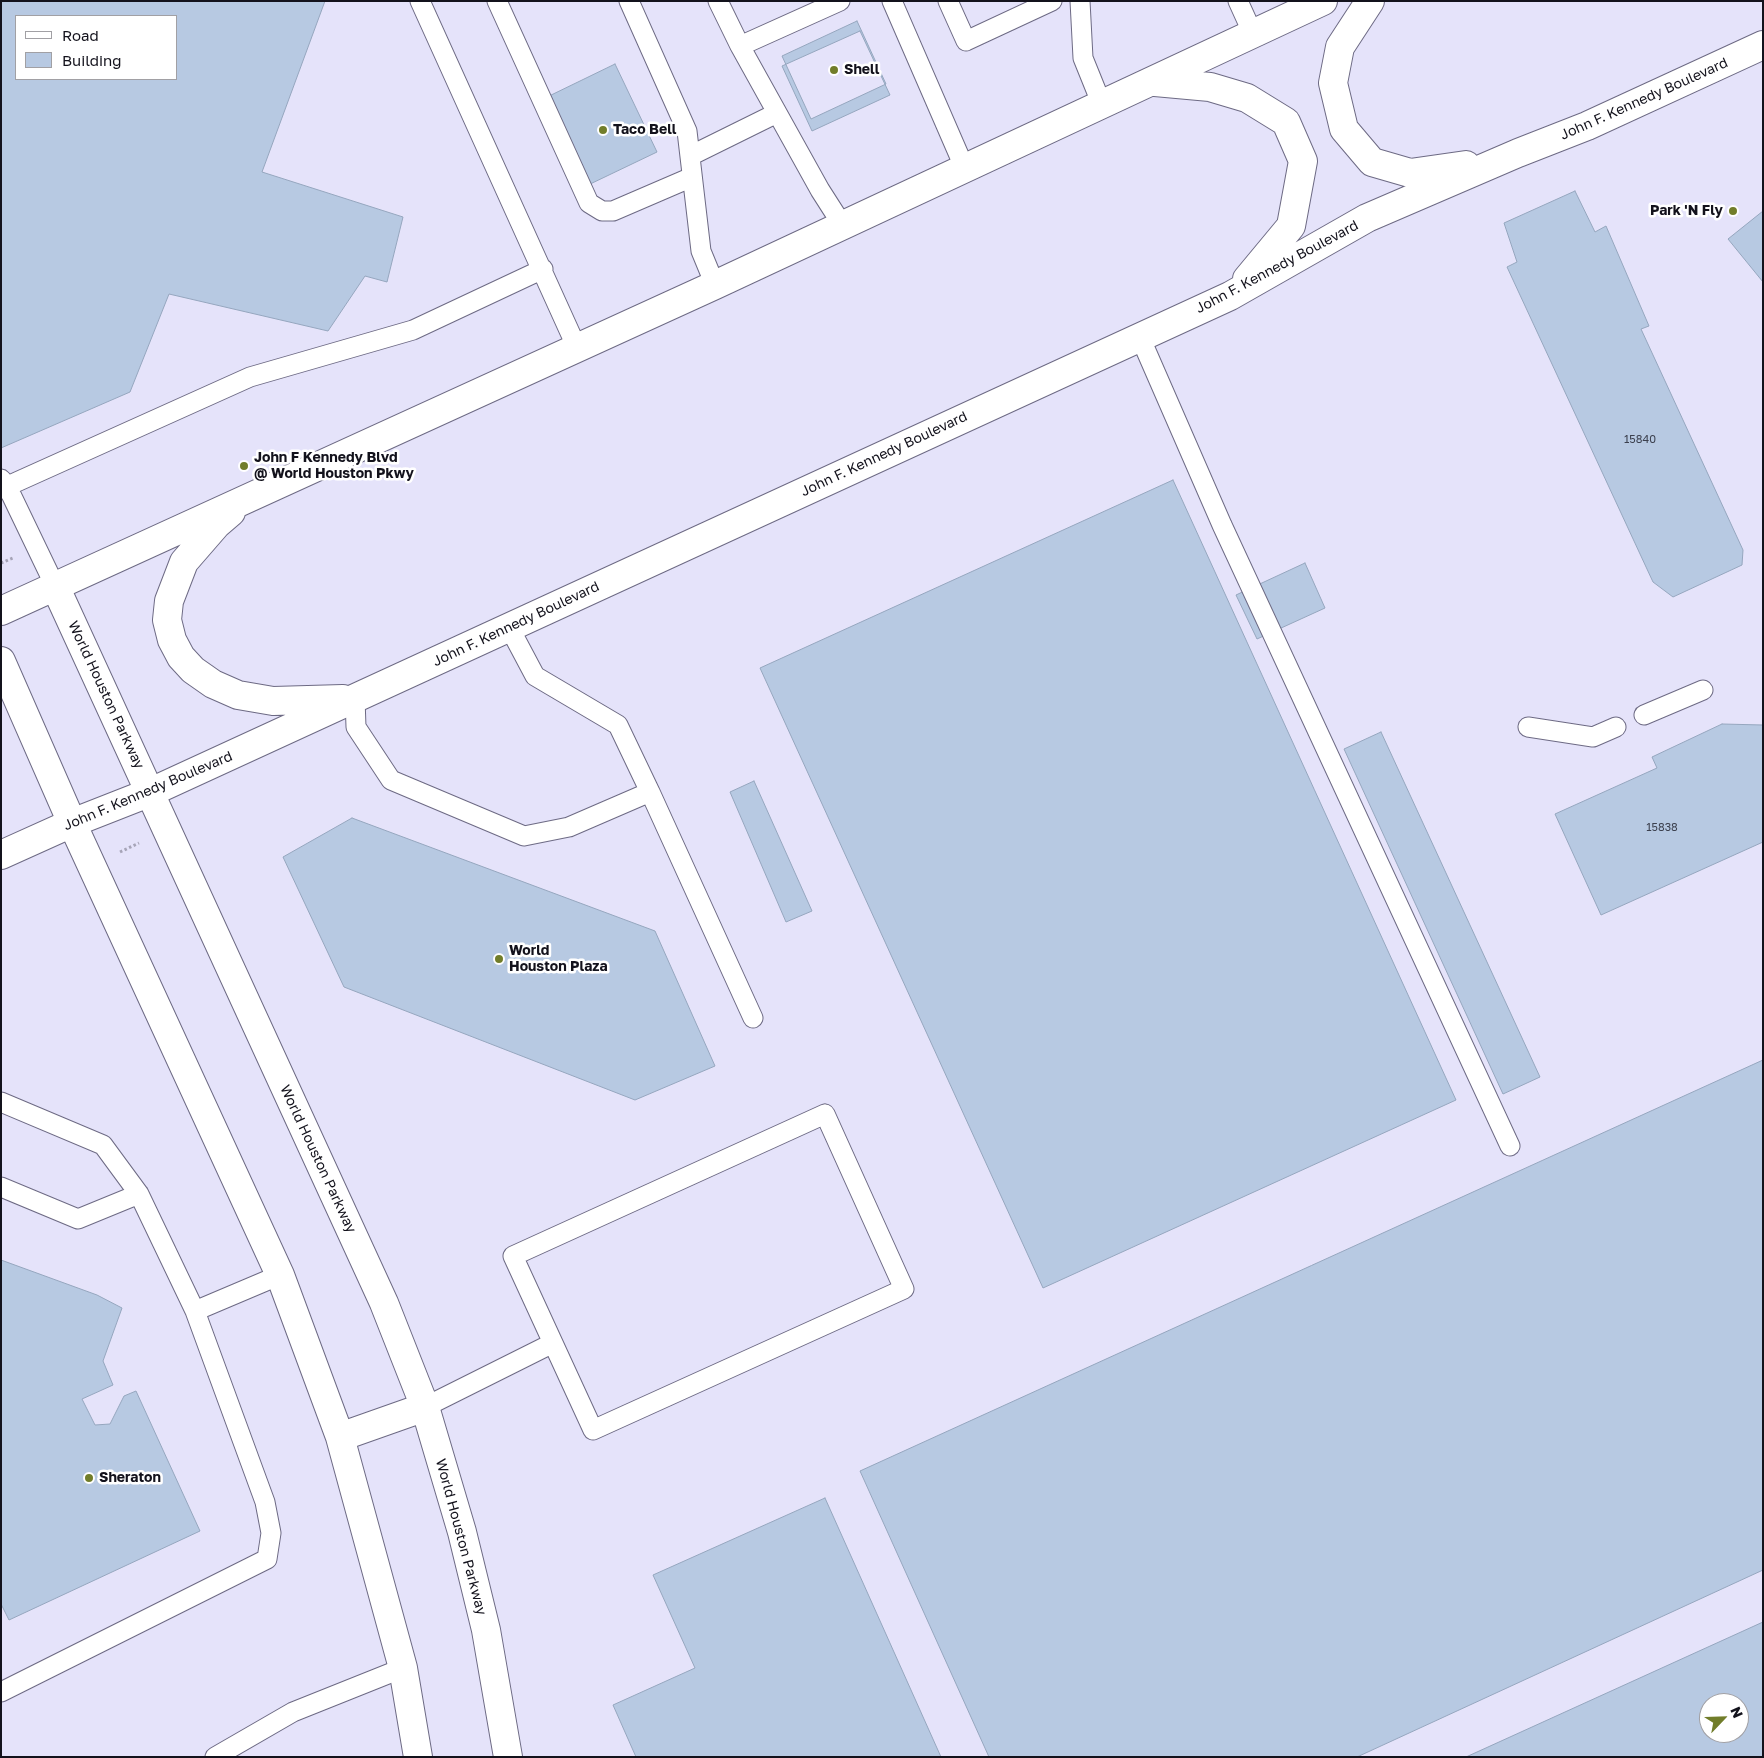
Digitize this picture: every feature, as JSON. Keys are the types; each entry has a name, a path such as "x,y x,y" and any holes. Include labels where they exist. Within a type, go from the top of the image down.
{"main road":[{"path":"1,611 843,226 1323,1"},
{"path":"1370,1 1340,47 1333,83 1344,129 1372,162 1410,173 1454,167 1518,153"},
{"name":"John F. Kennedy Boulevard","path":"1,855 72,823 151,792 1230,296 1367,218 1518,153 1587,126 1763,45"},
{"path":"1153,82 1210,87 1247,98 1286,122 1303,161 1291,226 1255,270 1230,296"},
{"path":"247,498 217,524 184,562 169,601 167,620 172,640 181,657 193,670 213,684 238,695 273,701 355,698"},
{"name":"World Houston Parkway","path":"55,586 384,1303 425,1407 462,1532 482,1612 508,1757"},
{"path":"1,661 72,823 280,1275 340,1437 402,1668 418,1757"},
{"path":"340,1437 425,1407"}],"lane":[{"path":"420,1 543,269 577,348"},
{"path":"497,1 589,203 602,211 613,211 692,177"},
{"path":"629,1 686,131 701,251 715,285"},
{"path":"718,1 740,46 777,113 820,190 843,226"},
{"path":"740,46 840,1"},
{"path":"892,1 965,169"},
{"path":"948,1 966,41 1052,1"},
{"path":"1080,1 1084,58 1102,105"},
{"path":"1238,1 1253,34"},
{"path":"690,156 777,113"},
{"path":"55,586 3,485 250,377 413,330 543,269"},
{"path":"1140,337 1222,526 1510,1146"},
{"path":"509,627 535,676 618,724 753,1018"},
{"path":"1644,715 1703,690"},
{"path":"355,698 356,727 391,780 524,836 569,827 650,792"},
{"path":"1528,727 1593,737 1616,727"},
{"path":"1,1102 103,1145 139,1194 195,1311 265,1502 271,1533 267,1559 1,1692"},
{"path":"825,1114 904,1289 593,1430 553,1342 513,1256 825,1114"},
{"path":"1,1187 78,1219 139,1194"},
{"path":"195,1311 280,1275"},
{"path":"425,1407 553,1342"},
{"path":"215,1757 293,1712 402,1668"}],"path":[{"path":"1,563 14,558"},
{"path":"111,856 144,841"}],"building":[{"path":"1,1 325,1 262,172 403,217 387,282 365,276 328,331 169,294 130,392 1,448"},
{"name":"Shell","path":"857,21 886,84 811,119 782,56"},
{"name":"Shell","path":"860,31 890,95 812,131 782,66"},
{"name":"Taco Bell","path":"615,64 657,152 586,186 545,98"},
{"path":"1575,191 1595,232 1606,226 1649,326 1641,329 1743,550 1742,565 1673,597 1653,582 1507,267 1517,262 1504,223"},
{"path":"1763,211 1763,282 1728,239"},
{"path":"1173,480 1456,1100 1043,1288 760,668"},
{"path":"1305,563 1325,608 1257,639 1236,595"},
{"path":"1722,724 1763,725 1763,842 1601,915 1555,814 1657,768 1652,757"},
{"path":"1381,732 1540,1077 1503,1094 1344,749"},
{"path":"754,781 812,911 786,922 730,792"},
{"name":"World Houston Plaza","path":"352,818 655,931 715,1066 635,1100 344,987 283,857"},
{"path":"1763,1060 1763,1570 1357,1757 989,1757 860,1471"},
{"name":"Sheraton","path":"1,1260 97,1295 122,1308 103,1361 113,1385 82,1399 95,1425 110,1424 124,1396 136,1391 200,1531 9,1620 1,1604"},
{"path":"825,1498 941,1757 636,1757 613,1705 695,1668 653,1575"},
{"path":"1763,1622 1763,1757 1466,1757"}],"place":[{"name":"Shell","path":"834,70"},
{"name":"Taco Bell","path":"603,130"},
{"name":"Park 'N Fly","path":"1733,211"},
{"name":"John F Kennedy Blvd @ World Houston Pkwy","path":"244,466"},
{"name":"World Houston Plaza","path":"499,959"},
{"name":"Sheraton","path":"89,1478"}]}
